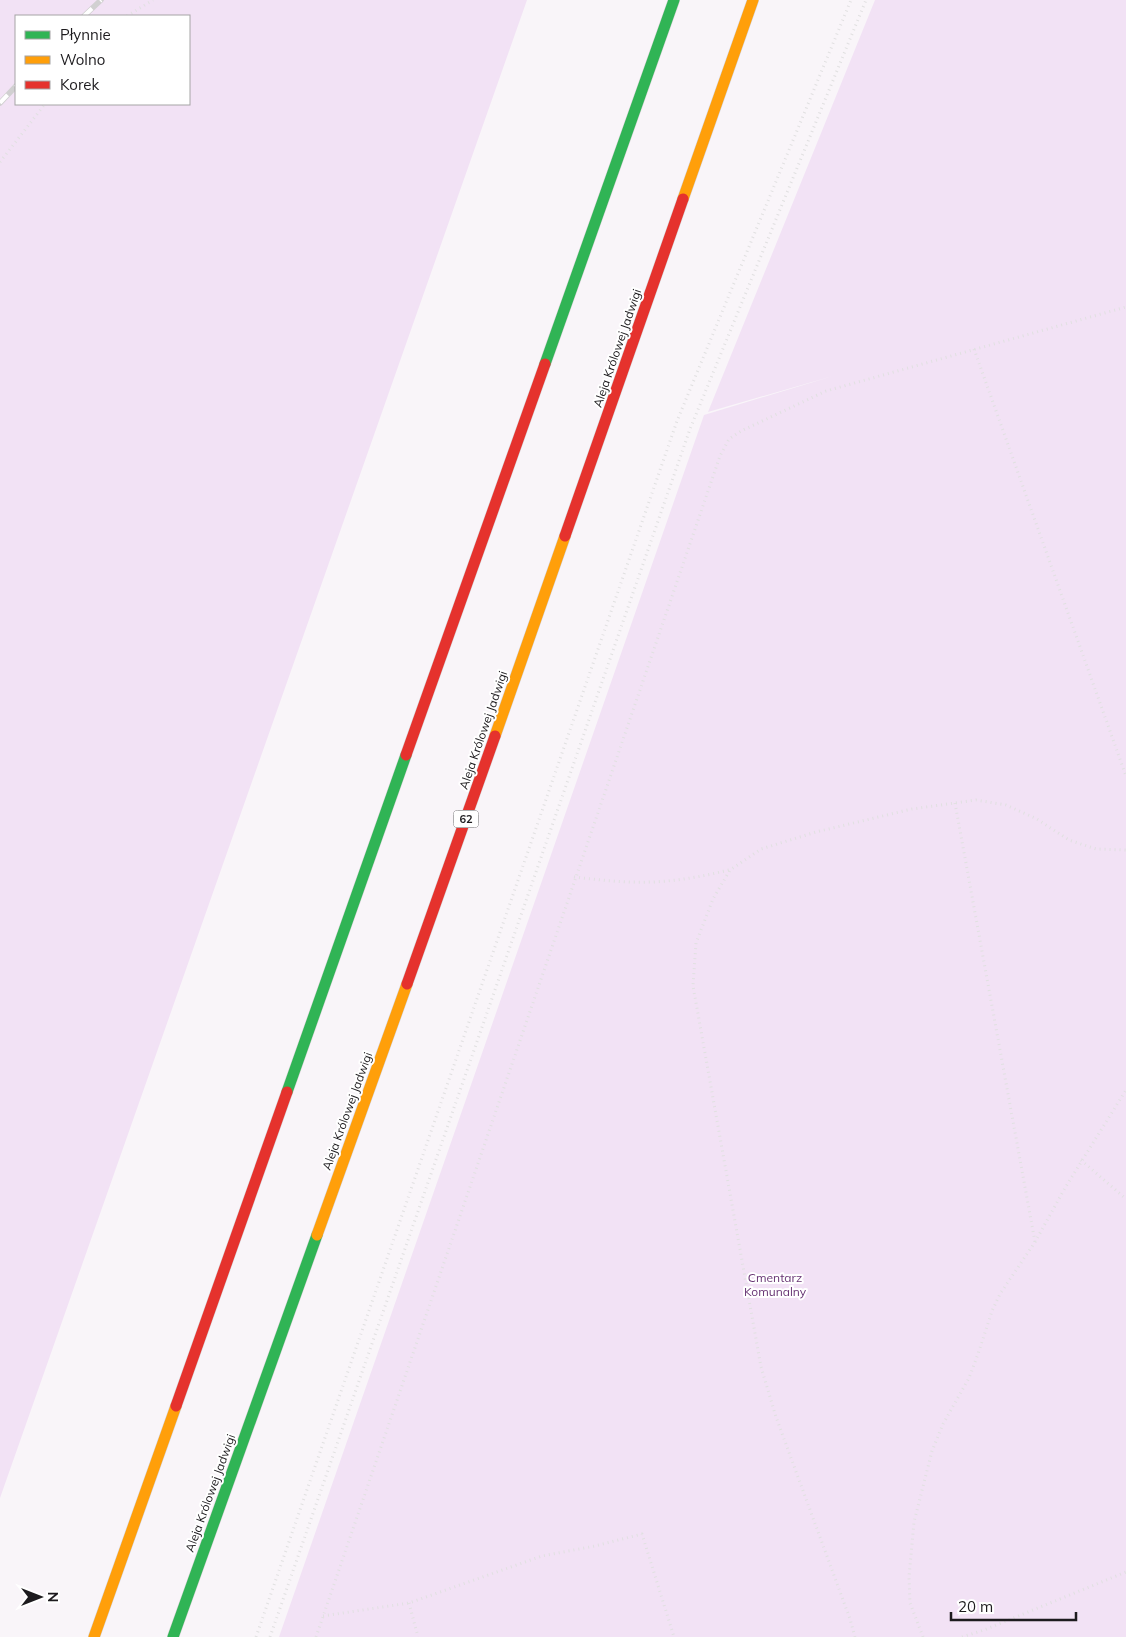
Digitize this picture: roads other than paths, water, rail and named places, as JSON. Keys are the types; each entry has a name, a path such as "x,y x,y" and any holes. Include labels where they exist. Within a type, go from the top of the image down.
{"main road":[{"path":"94,1637 674,0"},
{"name":"Aleja Królowej Jadwigi","path":"173,1637 475,794 753,0"}],"railway":[{"path":"85,15 101,0"},
{"path":"0,103 15,87"}],"park label":[{"name":"Cmentarz Komunalny","path":"775,1284"}]}
